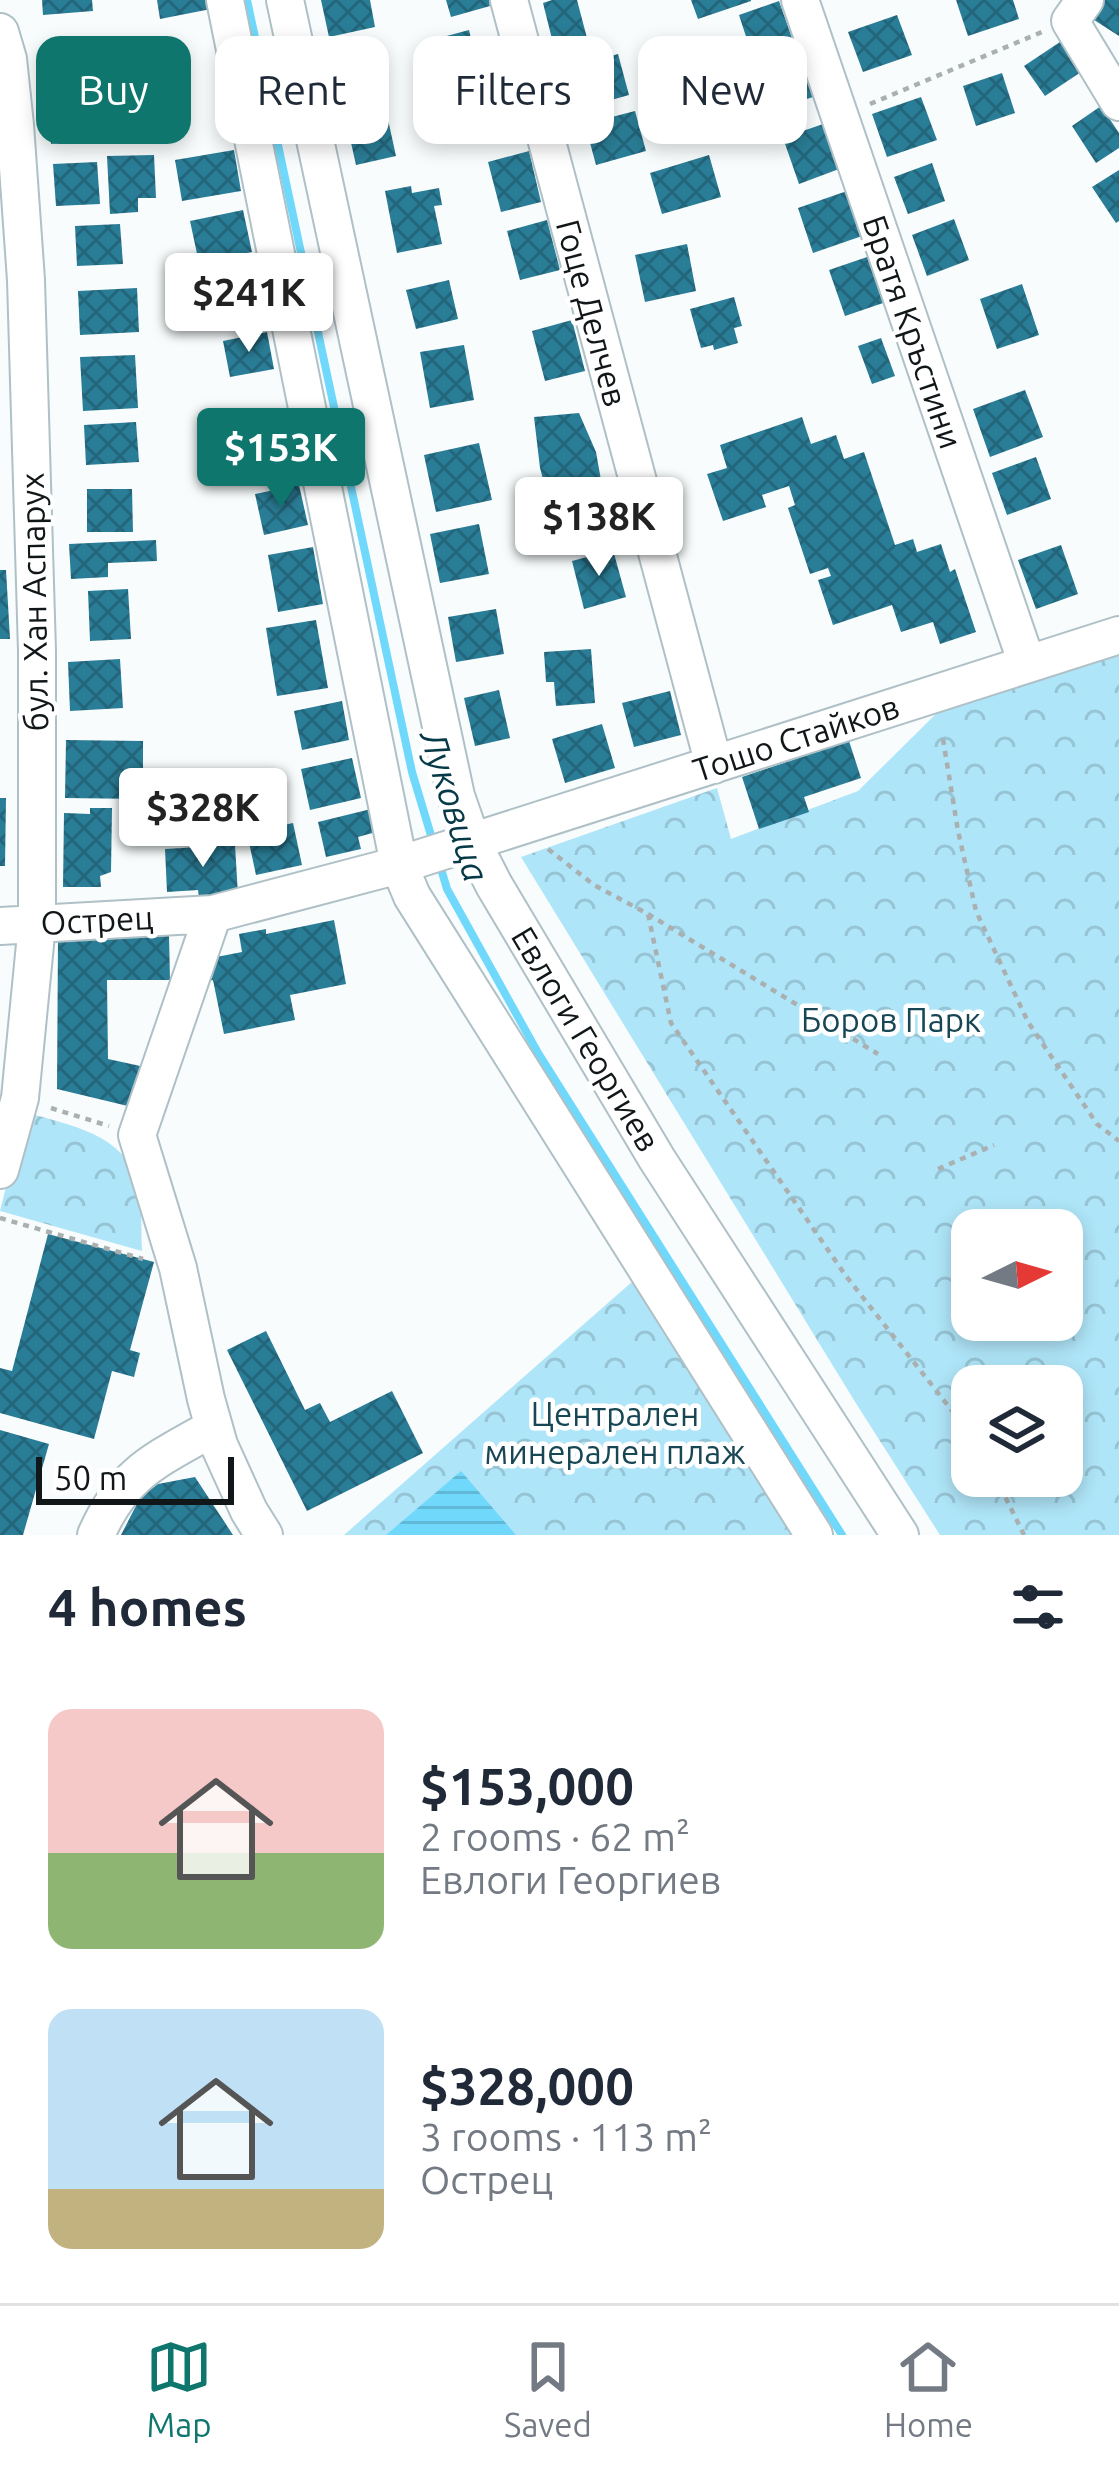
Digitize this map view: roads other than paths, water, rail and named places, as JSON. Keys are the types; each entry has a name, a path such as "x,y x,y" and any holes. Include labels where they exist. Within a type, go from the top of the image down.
{"street":[{"name":"Евлоги Георгиев","path":"225,0 399,865 412,896 814,1535"},
{"name":"Евлоги Георгиев","path":"285,0 457,796 472,842 658,1159 900,1535"},
{"name":"Гоце Делчев","path":"508,0 714,764"},
{"name":"Братя Кръстини","path":"800,0 1027,664"},
{"path":"1077,10 1119,102"},
{"name":"бул. Хан Аспарух","path":"0,32 8,59 18,652 38,924 20,1098 0,1170"},
{"name":"Тошо Стайков","path":"472,842 1119,635"},
{"name":"Острец","path":"0,926 213,914 472,842"},
{"path":"213,914 137,1135 178,1268 214,1427 264,1535"},
{"path":"96,1535 123,1487 150,1463 214,1427"}],"water":[{"path":"461,1471 516,1535 386,1535"}],"waterway":[{"name":"Луковица","path":"247,0 412,772 433,842"},
{"name":"Луковица","path":"439,862 447,889 538,1053 842,1535"}],"park label":[{"name":"Боров Парк","path":"891,1020"},
{"name":"Централен минерален плаж","path":"615,1433"}]}
